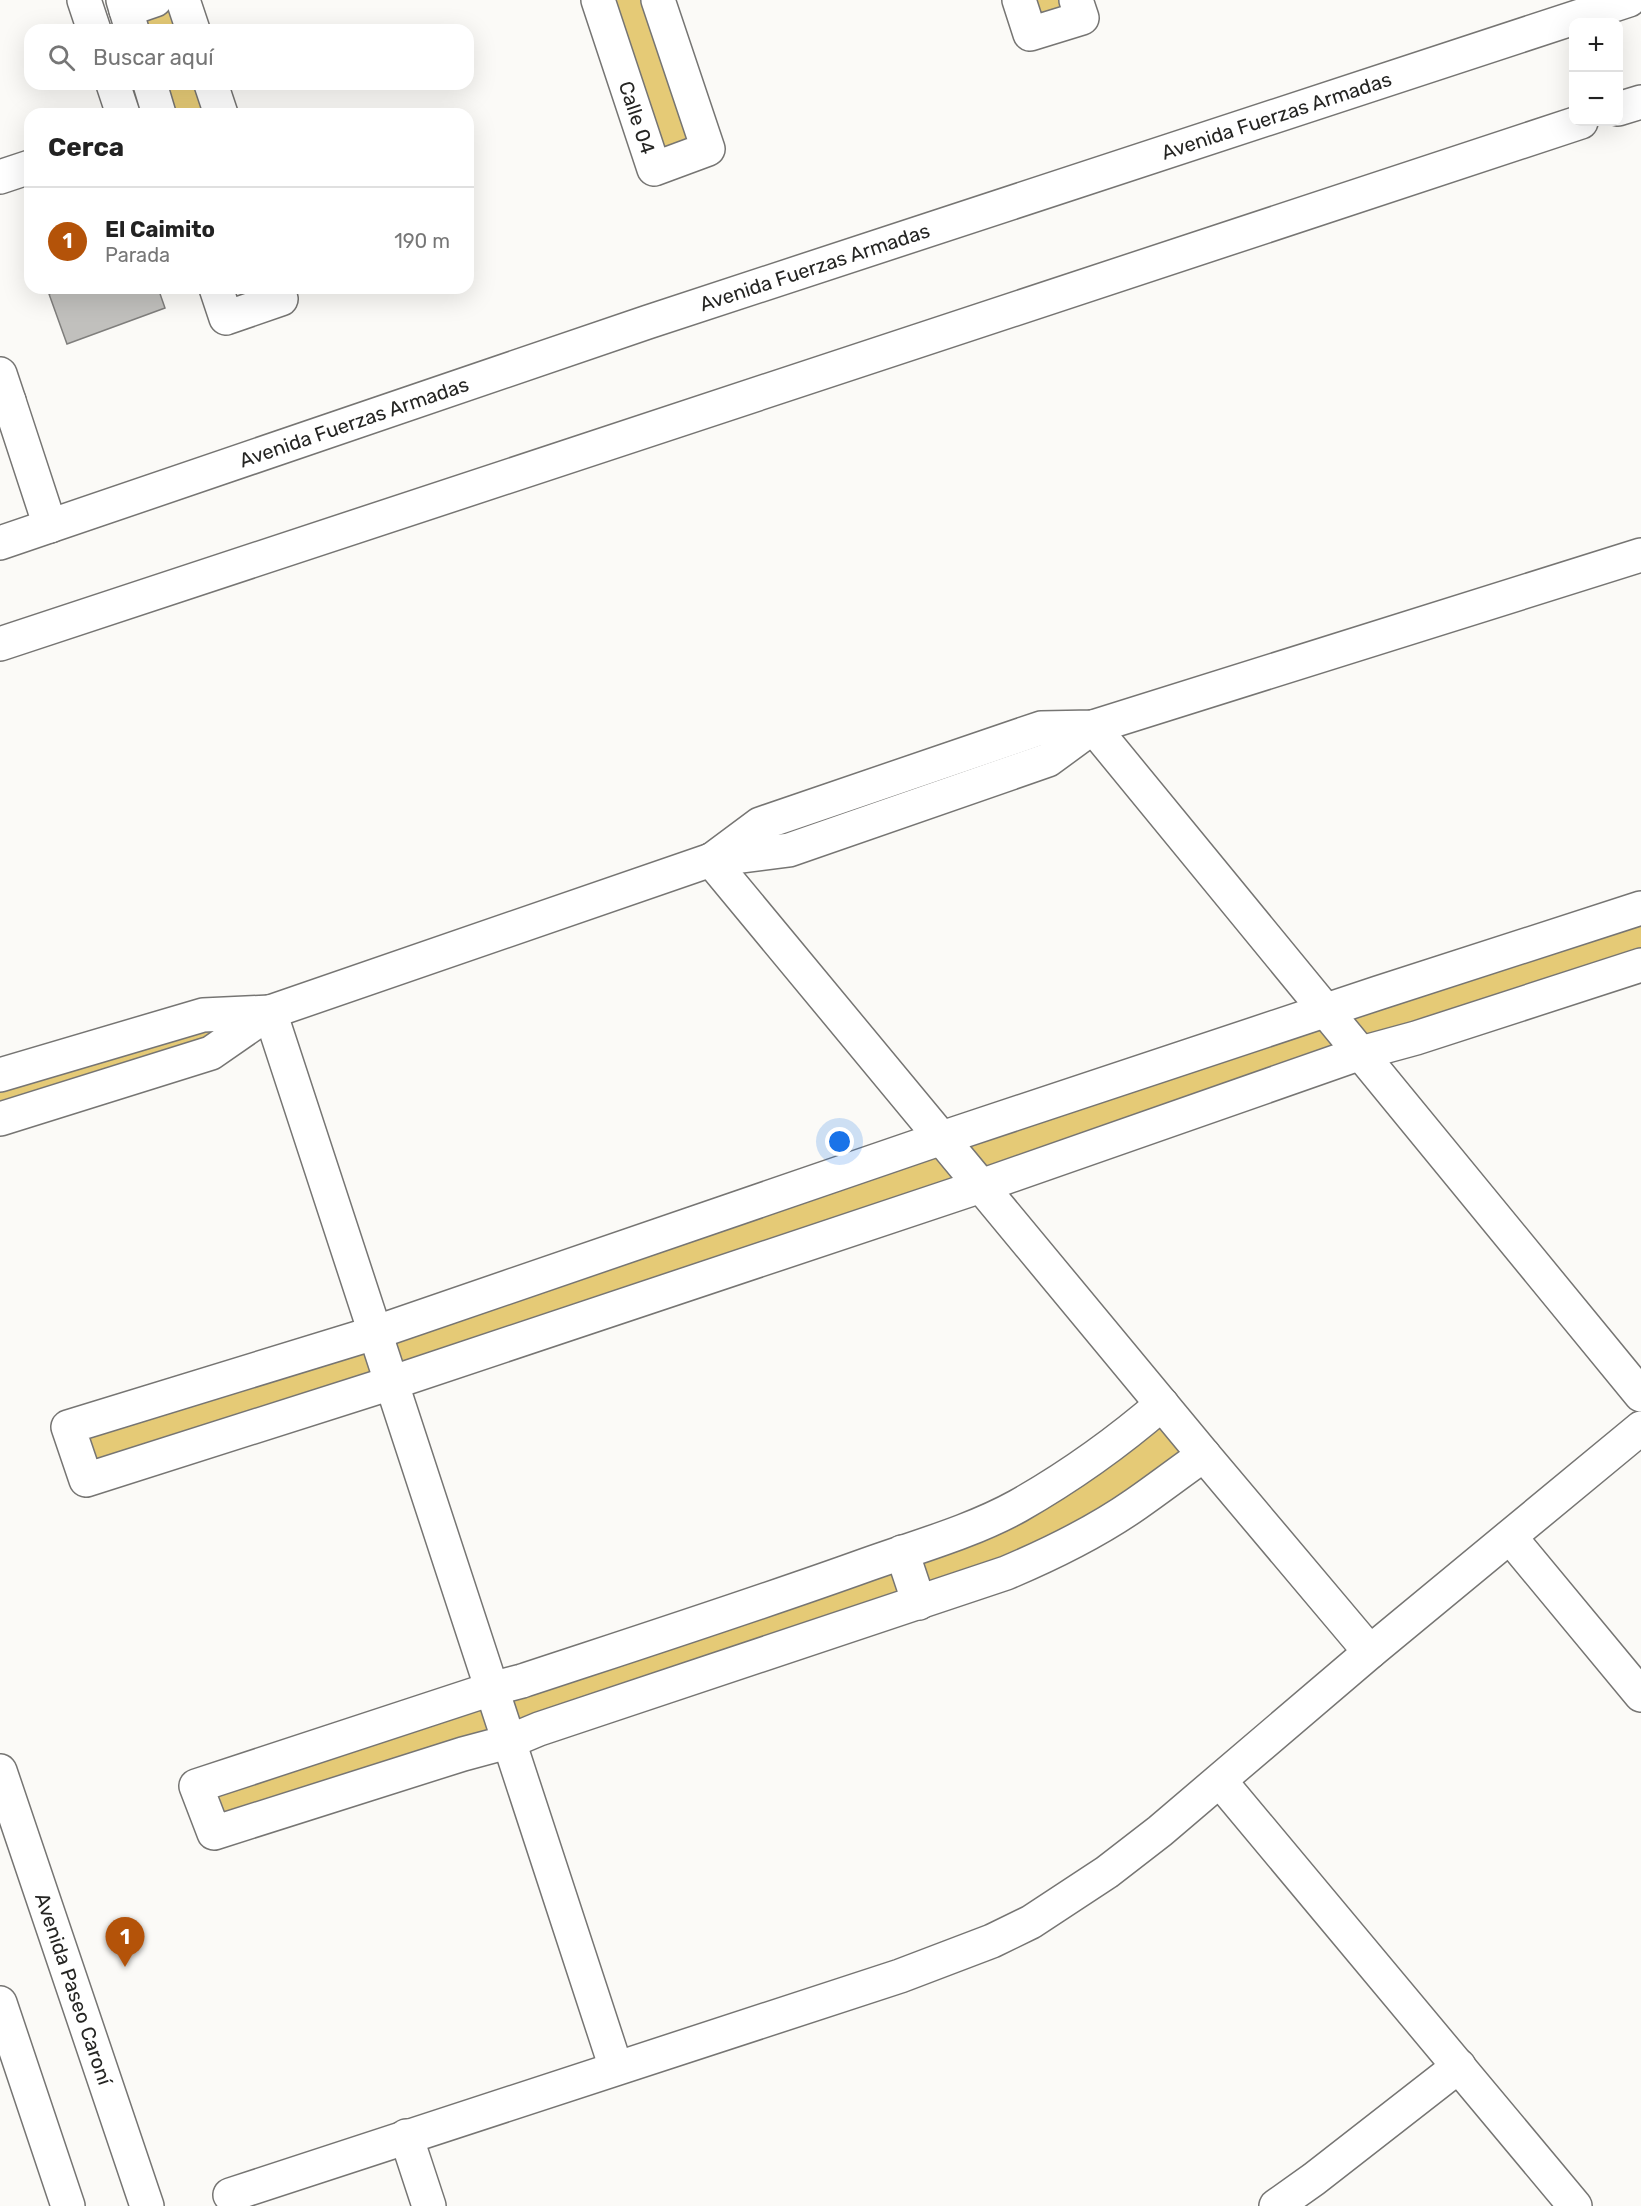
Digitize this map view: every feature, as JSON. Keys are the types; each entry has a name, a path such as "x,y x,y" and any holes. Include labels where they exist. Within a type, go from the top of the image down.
{"street":[{"path":"84,0 92,24"},
{"path":"183,0 191,24"},
{"name":"Calle 04","path":"598,0 654,169 708,149 658,0"},
{"path":"1019,0 1030,34 1082,18 1076,0"},
{"name":"Avenida Fuerzas Armadas","path":"0,543 648,322 1629,0"},
{"path":"115,90 121,108"},
{"path":"152,90 157,108"},
{"path":"213,90 219,108"},
{"path":"1623,107 1641,102"},
{"path":"0,644 1569,126"},
{"path":"0,177 24,169"},
{"path":"218,294 226,318 282,299 280,294"},
{"path":"3,393 50,526"},
{"path":"0,1076 203,1016 270,1012 711,860 760,824 1041,728 1093,727 1641,555"},
{"path":"1093,727 1641,1395"},
{"path":"711,860 1204,1455 1371,1652"},
{"path":"1641,908 942,1138 374,1333 68,1427 86,1480 391,1383 981,1186 1361,1053 1416,1038 1641,965"},
{"path":"0,1119 211,1053 270,1012"},
{"path":"270,1012 616,2068"},
{"path":"1162,1404 1131,1431 1076,1470 1017,1507 973,1526 522,1681 490,1689 196,1786 214,1833 463,1754 508,1742 539,1729 919,1603 1038,1560 1087,1534 1135,1504 1204,1455"},
{"path":"230,2195 900,1976 992,1941 1031,1922 1107,1872 1641,1428"},
{"path":"1510,1537 1641,1695"},
{"path":"902,1552 919,1603"},
{"name":"Avenida Paseo Caroní","path":"0,1771 147,2206"},
{"path":"1220,1780 1575,2206"},
{"path":"0,2003 68,2206"},
{"path":"1276,2206 1459,2066"},
{"path":"406,2136 429,2206"}],"shaded area":[{"path":"123,0 183,0 191,24 130,24"},
{"path":"598,0 658,0 708,149 654,169"},
{"path":"1019,0 1076,0 1030,34"},
{"path":"152,90 213,90 219,108 157,108"},
{"path":"1641,909 1641,964 86,1480 68,1427"},
{"path":"270,1012 0,1119 0,1075"},
{"path":"1164,1406 1203,1453 1087,1534 214,1833 196,1786 902,1552"}],"building":[{"path":"49,294 160,294 165,308 67,344"}],"place":[{"name":"El Caimito","path":"125,1967"}]}
